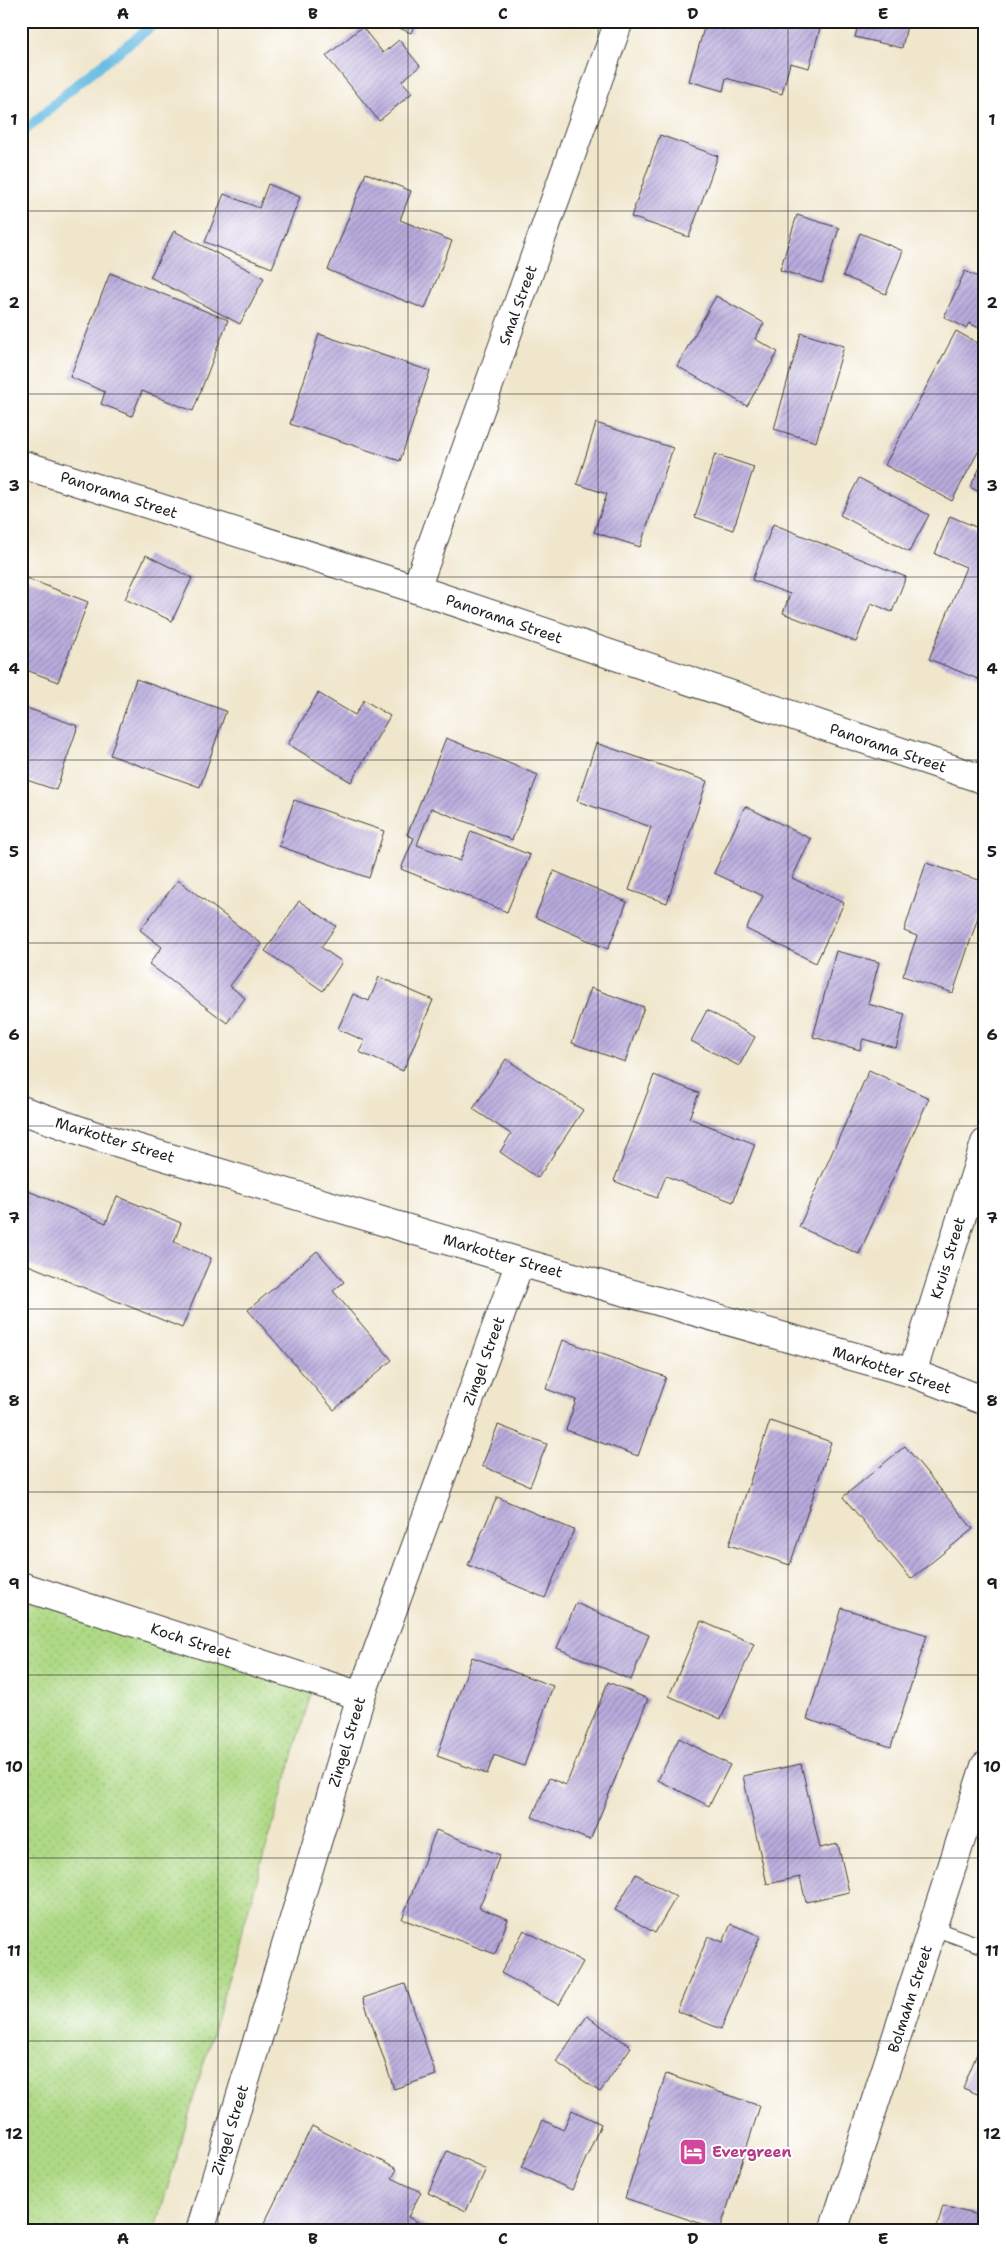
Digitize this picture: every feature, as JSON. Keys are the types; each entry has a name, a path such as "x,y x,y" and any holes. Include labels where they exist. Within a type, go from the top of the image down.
{"street":[{"name":"Smal Street","path":"416,589 619,21"},
{"name":"Panorama Street","path":"21,464 416,589 985,780"},
{"name":"Markotter Street","path":"21,1110 96,1136 520,1262 912,1373 985,1401"},
{"name":"Kruis Street","path":"912,1373 985,1143"},
{"name":"Zingel Street","path":"200,2231 361,1696 520,1262"},
{"name":"Koch Street","path":"21,1586 361,1696"},
{"name":"Bolmahn Street","path":"833,2231 985,1766"}],"lane":[{"path":"933,1928 985,1947"}],"green space":[{"path":"21,1586 315,1680 155,2231 21,2231"}],"building":[{"path":"383,21 416,21 411,33"},
{"path":"706,21 822,21 809,68 790,63 782,94 726,78 723,91 689,81"},
{"path":"859,21 908,21 902,48 855,37"},
{"path":"362,27 383,53 399,40 420,66 402,81 412,93 379,121 326,56"},
{"path":"660,135 718,156 689,237 631,217"},
{"path":"366,173 411,191 400,220 452,241 425,309 328,270"},
{"path":"268,184 300,197 272,268 205,242 224,194 259,208"},
{"path":"797,215 839,228 822,283 780,270"},
{"path":"174,231 264,278 240,324 150,277"},
{"path":"860,233 903,251 886,294 843,276"},
{"path":"965,271 985,280 985,331 969,323 966,328 944,317"},
{"path":"110,273 228,320 193,411 142,391 132,416 101,404 105,392 70,377"},
{"path":"716,296 764,323 755,339 778,352 747,406 677,366"},
{"path":"956,331 985,347 985,439 952,501 885,465"},
{"path":"801,333 844,346 816,442 774,429"},
{"path":"319,334 430,371 400,461 290,424"},
{"path":"596,423 673,448 640,547 594,532 607,494 577,484"},
{"path":"715,454 754,467 733,530 695,517"},
{"path":"985,458 985,495 970,487"},
{"path":"859,478 929,515 909,552 840,515"},
{"path":"950,516 985,531 985,682 929,659 966,567 935,554"},
{"path":"773,524 906,577 892,612 871,603 856,642 783,613 790,594 752,580"},
{"path":"146,555 192,578 172,621 125,599"},
{"path":"21,576 88,602 58,682 21,668"},
{"path":"136,679 226,711 200,787 110,755"},
{"path":"318,693 355,715 364,700 390,716 351,782 288,744"},
{"path":"21,706 78,726 56,790 21,778"},
{"path":"446,738 538,775 512,840 431,808 417,845 460,861 471,831 530,855 507,912 401,869 414,838 407,835"},
{"path":"596,743 707,781 667,903 629,890 651,827 577,801"},
{"path":"294,800 384,831 369,878 279,846"},
{"path":"745,806 811,839 792,878 844,903 816,963 746,929 763,896 714,873"},
{"path":"926,863 985,882 985,896 953,993 903,976 917,936 904,931"},
{"path":"554,871 627,902 608,949 535,917"},
{"path":"178,880 262,944 230,986 245,998 227,1023 149,964 162,947 140,930"},
{"path":"299,901 336,926 321,947 342,962 323,991 265,951"},
{"path":"836,951 879,962 868,1004 905,1014 896,1048 863,1039 860,1050 813,1037"},
{"path":"379,977 433,1000 403,1071 359,1052 365,1041 338,1029 353,994 369,1001"},
{"path":"591,988 644,1007 625,1062 572,1043"},
{"path":"707,1010 755,1037 739,1066 691,1041"},
{"path":"506,1059 583,1110 538,1178 500,1152 511,1134 473,1109"},
{"path":"869,1070 929,1098 859,1254 799,1227"},
{"path":"654,1075 699,1093 689,1118 755,1144 733,1202 666,1176 657,1198 614,1181"},
{"path":"21,1188 106,1223 117,1196 181,1223 174,1242 211,1258 182,1328 21,1262"},
{"path":"317,1251 344,1282 333,1291 392,1360 334,1410 248,1310"},
{"path":"563,1340 666,1377 638,1456 566,1430 576,1400 546,1389"},
{"path":"770,1421 831,1442 790,1565 729,1545"},
{"path":"498,1425 547,1444 530,1486 482,1466"},
{"path":"905,1446 973,1529 911,1579 843,1497"},
{"path":"497,1497 574,1530 545,1598 468,1565"},
{"path":"576,1603 649,1635 631,1680 557,1648"},
{"path":"842,1608 927,1635 891,1747 807,1719"},
{"path":"701,1621 754,1644 721,1719 669,1696"},
{"path":"472,1657 553,1686 524,1766 494,1755 487,1774 437,1756"},
{"path":"608,1682 648,1699 590,1840 532,1817 549,1778 566,1785"},
{"path":"679,1738 730,1765 709,1806 658,1780"},
{"path":"801,1764 820,1848 838,1844 849,1892 806,1902 800,1877 767,1884 743,1776"},
{"path":"436,1830 500,1855 479,1908 508,1919 495,1954 402,1919"},
{"path":"636,1874 676,1897 655,1933 615,1910"},
{"path":"731,1924 760,1936 721,2029 677,2011 708,1936 723,1942"},
{"path":"524,1930 583,1962 559,2005 501,1973"},
{"path":"405,1984 436,2075 394,2089 363,1998"},
{"path":"587,2016 631,2047 600,2092 556,2062"},
{"path":"985,2034 985,2097 963,2088"},
{"name":"Evergreen","path":"666,2074 760,2106 720,2230 625,2198"},
{"path":"572,2110 601,2124 572,2190 522,2167 543,2120 563,2130"},
{"path":"312,2126 397,2169 392,2178 421,2192 408,2217 435,2231 273,2231 263,2226"},
{"path":"447,2151 486,2169 466,2211 428,2193"},
{"path":"943,2206 985,2217 985,2231 936,2231"}],"waterway":[{"path":"21,134 78,83 158,21"}],"place":[{"name":"Evergreen","path":"693,2152"}]}
